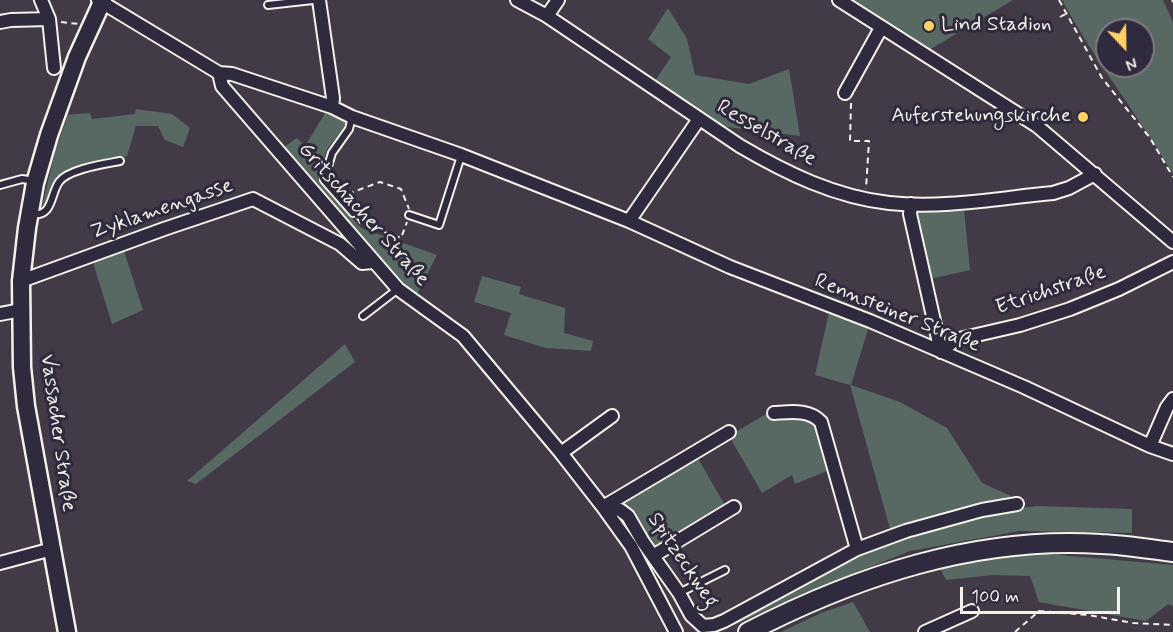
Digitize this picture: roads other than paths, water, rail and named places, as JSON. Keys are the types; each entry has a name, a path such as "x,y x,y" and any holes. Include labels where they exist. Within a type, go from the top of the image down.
{"main road":[{"name":"Vassacher Straße","path":"67,632 26,406 22,367 21,281 29,214 49,135 77,57 101,1"},
{"path":"747,632 783,614 862,581 944,556 1013,546 1057,543 1101,544 1173,552"}],"street":[{"path":"40,0 49,19 54,68"},
{"path":"119,13 122,0"},
{"path":"319,0 333,98 332,107"},
{"name":"Resselstraße","path":"517,0 547,16 773,166 831,190 865,199 911,204 942,204 1053,193 1069,188 1095,174"},
{"path":"547,16 558,0"},
{"path":"839,0 1028,120 1095,174 1173,242"},
{"name":"Rennsteiner Straße","path":"101,1 219,73 232,74 332,107 352,117 461,156 629,221 762,280 870,321 1024,387 1150,446 1173,454"},
{"path":"0,22 49,19"},
{"path":"845,93 881,28"},
{"name":"Gritschacher Straße","path":"219,73 222,86 373,262 398,289 463,336 561,453 631,546 676,632"},
{"path":"629,221 699,119"},
{"name":"Zyklamengasse","path":"21,281 253,200 340,244 362,263 373,262"},
{"path":"911,204 910,214 941,352"},
{"name":"Etrichstraße","path":"941,352 956,340 1020,325 1070,309 1119,289 1173,262"},
{"path":"0,314 21,310"},
{"path":"1150,446 1167,407 1173,399"},
{"path":"774,413 805,413 814,415 821,422 857,549"},
{"path":"561,453 612,416"},
{"path":"603,507 729,432"},
{"name":"Spitzeckweg","path":"603,507 620,510 628,516 696,621 703,626 714,625 857,549 906,531 982,510 1017,504"},
{"path":"653,556 734,507"},
{"path":"0,563 52,549"},
{"path":"925,632 972,611"}],"lane":[{"path":"268,5 314,0"},
{"path":"352,117 349,129 332,153 324,180 353,213"},
{"path":"410,215 440,225 461,156"},
{"path":"29,214 39,215 46,212 58,182 72,172 120,160"},
{"path":"0,184 22,179 36,181"},
{"path":"192,220 192,215 254,194"},
{"path":"363,316 398,289"},
{"path":"679,593 725,570"}],"place":[{"name":"Lind Stadion","path":"929,26"},
{"name":"Auferstehungskirche","path":"1083,117"}]}
